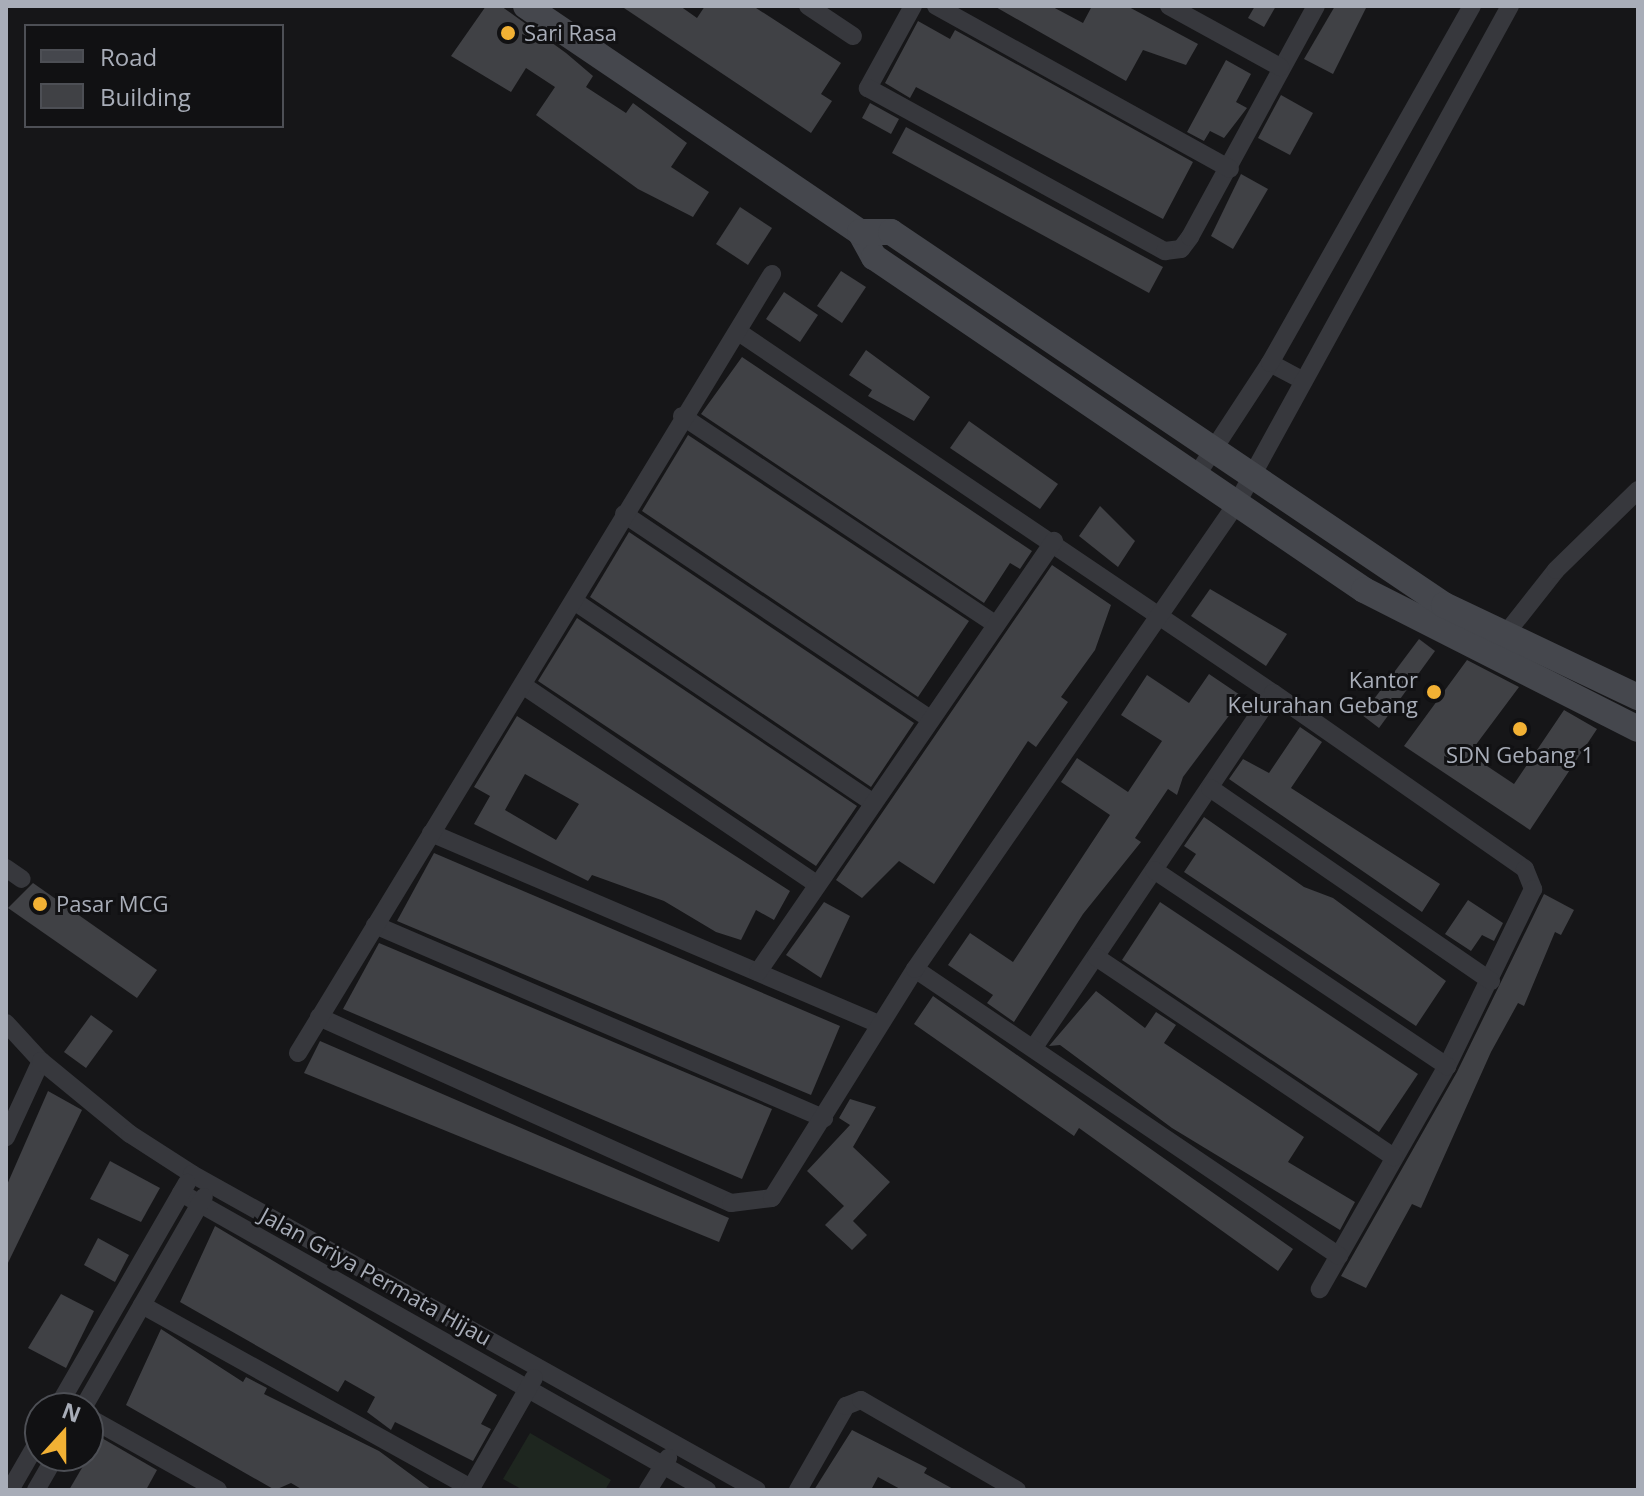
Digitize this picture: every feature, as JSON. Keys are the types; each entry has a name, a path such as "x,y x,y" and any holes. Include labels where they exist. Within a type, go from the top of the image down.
{"street":[{"path":"526,6 860,232 874,257 1205,462 1252,478 1498,643 1638,729"},
{"path":"808,6 853,36"},
{"path":"913,6 868,88 1165,251 1181,249 1230,169 1280,67 1316,6"},
{"path":"936,6 1230,169"},
{"path":"1169,6 1280,67"},
{"path":"1205,462 1270,363 1472,6"},
{"path":"319,1017 731,1203 772,1198 824,1118 878,1024 1164,617 1237,503 1510,6"},
{"path":"298,1053 524,686 682,416 740,333 772,274"},
{"path":"740,333 1054,541 1525,869 1533,889 1491,981 1447,1066 1320,1289"},
{"path":"1270,363 1304,381"},
{"path":"682,416 996,625"},
{"path":"1205,462 1237,503 1364,590 1638,697"},
{"path":"1498,643 1556,570 1638,490"},
{"path":"624,514 930,719"},
{"path":"758,972 1054,541"},
{"path":"574,601 872,802"},
{"path":"524,686 816,884"},
{"path":"1034,1047 1273,693"},
{"path":"1210,788 1491,981"},
{"path":"431,833 878,1024"},
{"path":"6,868 22,879"},
{"path":"1154,870 1447,1066"},
{"path":"375,925 824,1118"},
{"path":"1096,957 1394,1157"},
{"path":"915,969 1339,1256"},
{"name":"Jalan Griya Permata Hijau","path":"6,1023 41,1061 130,1134 192,1174 757,1490"},
{"path":"6,1137 41,1061"},
{"path":"66,1392 192,1174"},
{"path":"92,1392 212,1185"},
{"name":"Jalan Griya Permata Hijau","path":"181,1193 199,1206 530,1388 707,1490"},
{"path":"142,1305 471,1489 530,1388 538,1368"},
{"path":"798,1490 846,1406 861,1400 1017,1490"},
{"path":"104,1426 218,1490"},
{"path":"648,1490 676,1445"},
{"path":"10,1490 24,1466"},
{"path":"36,1490 47,1472"},
{"path":"177,1490 186,1473"}],"shaded area":[{"path":"530,1433 611,1480 605,1490 523,1490 503,1479"}],"building":[{"path":"486,6 501,6 566,53 593,76 586,87 626,113 633,103 687,143 671,167 709,192 693,217 638,189 536,115 555,87 526,68 511,92 451,56"},
{"path":"621,6 680,6 697,18 705,6 753,6 841,63 821,94 832,101 811,133"},
{"path":"994,6 1051,6 1083,23 1092,6 1127,6 1198,44 1186,65 1143,50 1126,81"},
{"path":"1255,6 1276,6 1264,27 1248,18"},
{"path":"1335,6 1367,6 1333,74 1304,59"},
{"path":"918,21 950,39 955,30 1193,162 1163,219 916,87 910,98 885,83"},
{"path":"1226,60 1251,74 1236,102 1247,108 1224,138 1210,131 1204,141 1187,132"},
{"path":"1281,95 1313,113 1290,155 1258,138"},
{"path":"870,103 899,119 891,134 862,118"},
{"path":"906,127 1163,267 1149,293 892,153"},
{"path":"1241,174 1268,189 1233,249 1211,236"},
{"path":"740,207 772,228 748,265 716,244"},
{"path":"841,271 866,287 842,323 817,306"},
{"path":"784,292 818,315 800,342 766,319"},
{"path":"866,350 930,397 914,421 868,396 872,390 849,375"},
{"path":"742,357 1032,551 1020,569 1010,563 984,603 701,414"},
{"path":"969,421 1058,484 1040,509 950,448"},
{"path":"688,435 969,621 918,697 642,511"},
{"path":"1100,506 1135,541 1118,567 1079,536"},
{"path":"629,532 914,723 871,787 590,597"},
{"path":"1052,565 1111,605 1095,650 1061,697 1068,702 1036,747 1028,741 934,884 899,861 862,898 836,880"},
{"path":"1210,589 1287,634 1266,666 1191,616"},
{"path":"577,618 857,806 816,866 538,681"},
{"path":"1419,639 1435,651 1379,728 1362,715"},
{"path":"1467,660 1519,687 1469,754 1514,784 1564,710 1597,729 1530,830 1404,746"},
{"path":"1209,674 1243,697 1183,777 1177,795 1168,789 1135,838 1141,842 1083,914 1014,1022 987,1003 993,995 948,965 970,933 1013,962 1110,815 1061,782 1077,758 1128,792 1162,741 1121,715 1147,675 1189,703"},
{"path":"517,716 790,891 774,920 756,910 741,940 716,932 664,901 592,875 588,881 474,824 490,796 474,787","holes":["525,774 579,804 556,840 505,810"]},
{"path":"1300,727 1322,742 1291,788 1440,884 1422,912 1229,779 1243,759 1269,773"},
{"path":"1204,817 1304,887 1333,898 1446,981 1416,1026 1184,872 1196,854 1184,846"},
{"path":"434,853 840,1026 811,1095 397,921"},
{"path":"33,883 157,970 137,998 8,908"},
{"path":"1544,894 1574,910 1561,935 1555,932 1524,1006 1518,1003 1491,1052 1421,1208 1412,1204 1366,1288 1341,1276 1457,1072"},
{"path":"1468,900 1503,923 1494,941 1482,935 1471,951 1445,934"},
{"path":"824,902 850,916 821,978 786,955"},
{"path":"1160,902 1418,1074 1379,1132 1122,960"},
{"path":"379,943 772,1109 742,1179 343,1009"},
{"path":"1096,991 1145,1028 1156,1012 1176,1025 1164,1043 1304,1137 1288,1162 1355,1202 1340,1230 1172,1128 1060,1045 1049,1046"},
{"path":"933,996 1293,1249 1278,1271 1079,1128 1074,1136 914,1024"},
{"path":"91,1015 113,1031 86,1068 64,1052"},
{"path":"320,1041 729,1218 719,1242 304,1073"},
{"path":"48,1091 82,1110 6,1267 6,1187"},
{"path":"850,1099 876,1107 853,1147 890,1182 853,1221 867,1235 852,1250 825,1225 844,1206 807,1171 850,1125 839,1118"},
{"path":"110,1161 160,1188 141,1222 90,1199"},
{"path":"215,1226 497,1395 481,1424 491,1429 473,1461 395,1422 391,1430 367,1412 375,1397 345,1380 338,1392 180,1302"},
{"path":"98,1238 129,1255 115,1282 84,1265"},
{"path":"61,1294 94,1311 66,1368 28,1348"},
{"path":"161,1329 243,1382 246,1377 267,1388 264,1394 379,1451 432,1490 303,1490 291,1483 275,1490 126,1405"},
{"path":"852,1430 927,1468 924,1473 955,1490 902,1490 878,1477 871,1490 814,1490"},
{"path":"104,1439 157,1470 146,1490 69,1490 80,1472 104,1472"}],"place":[{"name":"Sari Rasa","path":"508,33"},
{"name":"Kantor Kelurahan Gebang","path":"1434,692"},
{"name":"SDN Gebang 1","path":"1520,729"},
{"name":"Pasar MCG","path":"40,904"}]}
